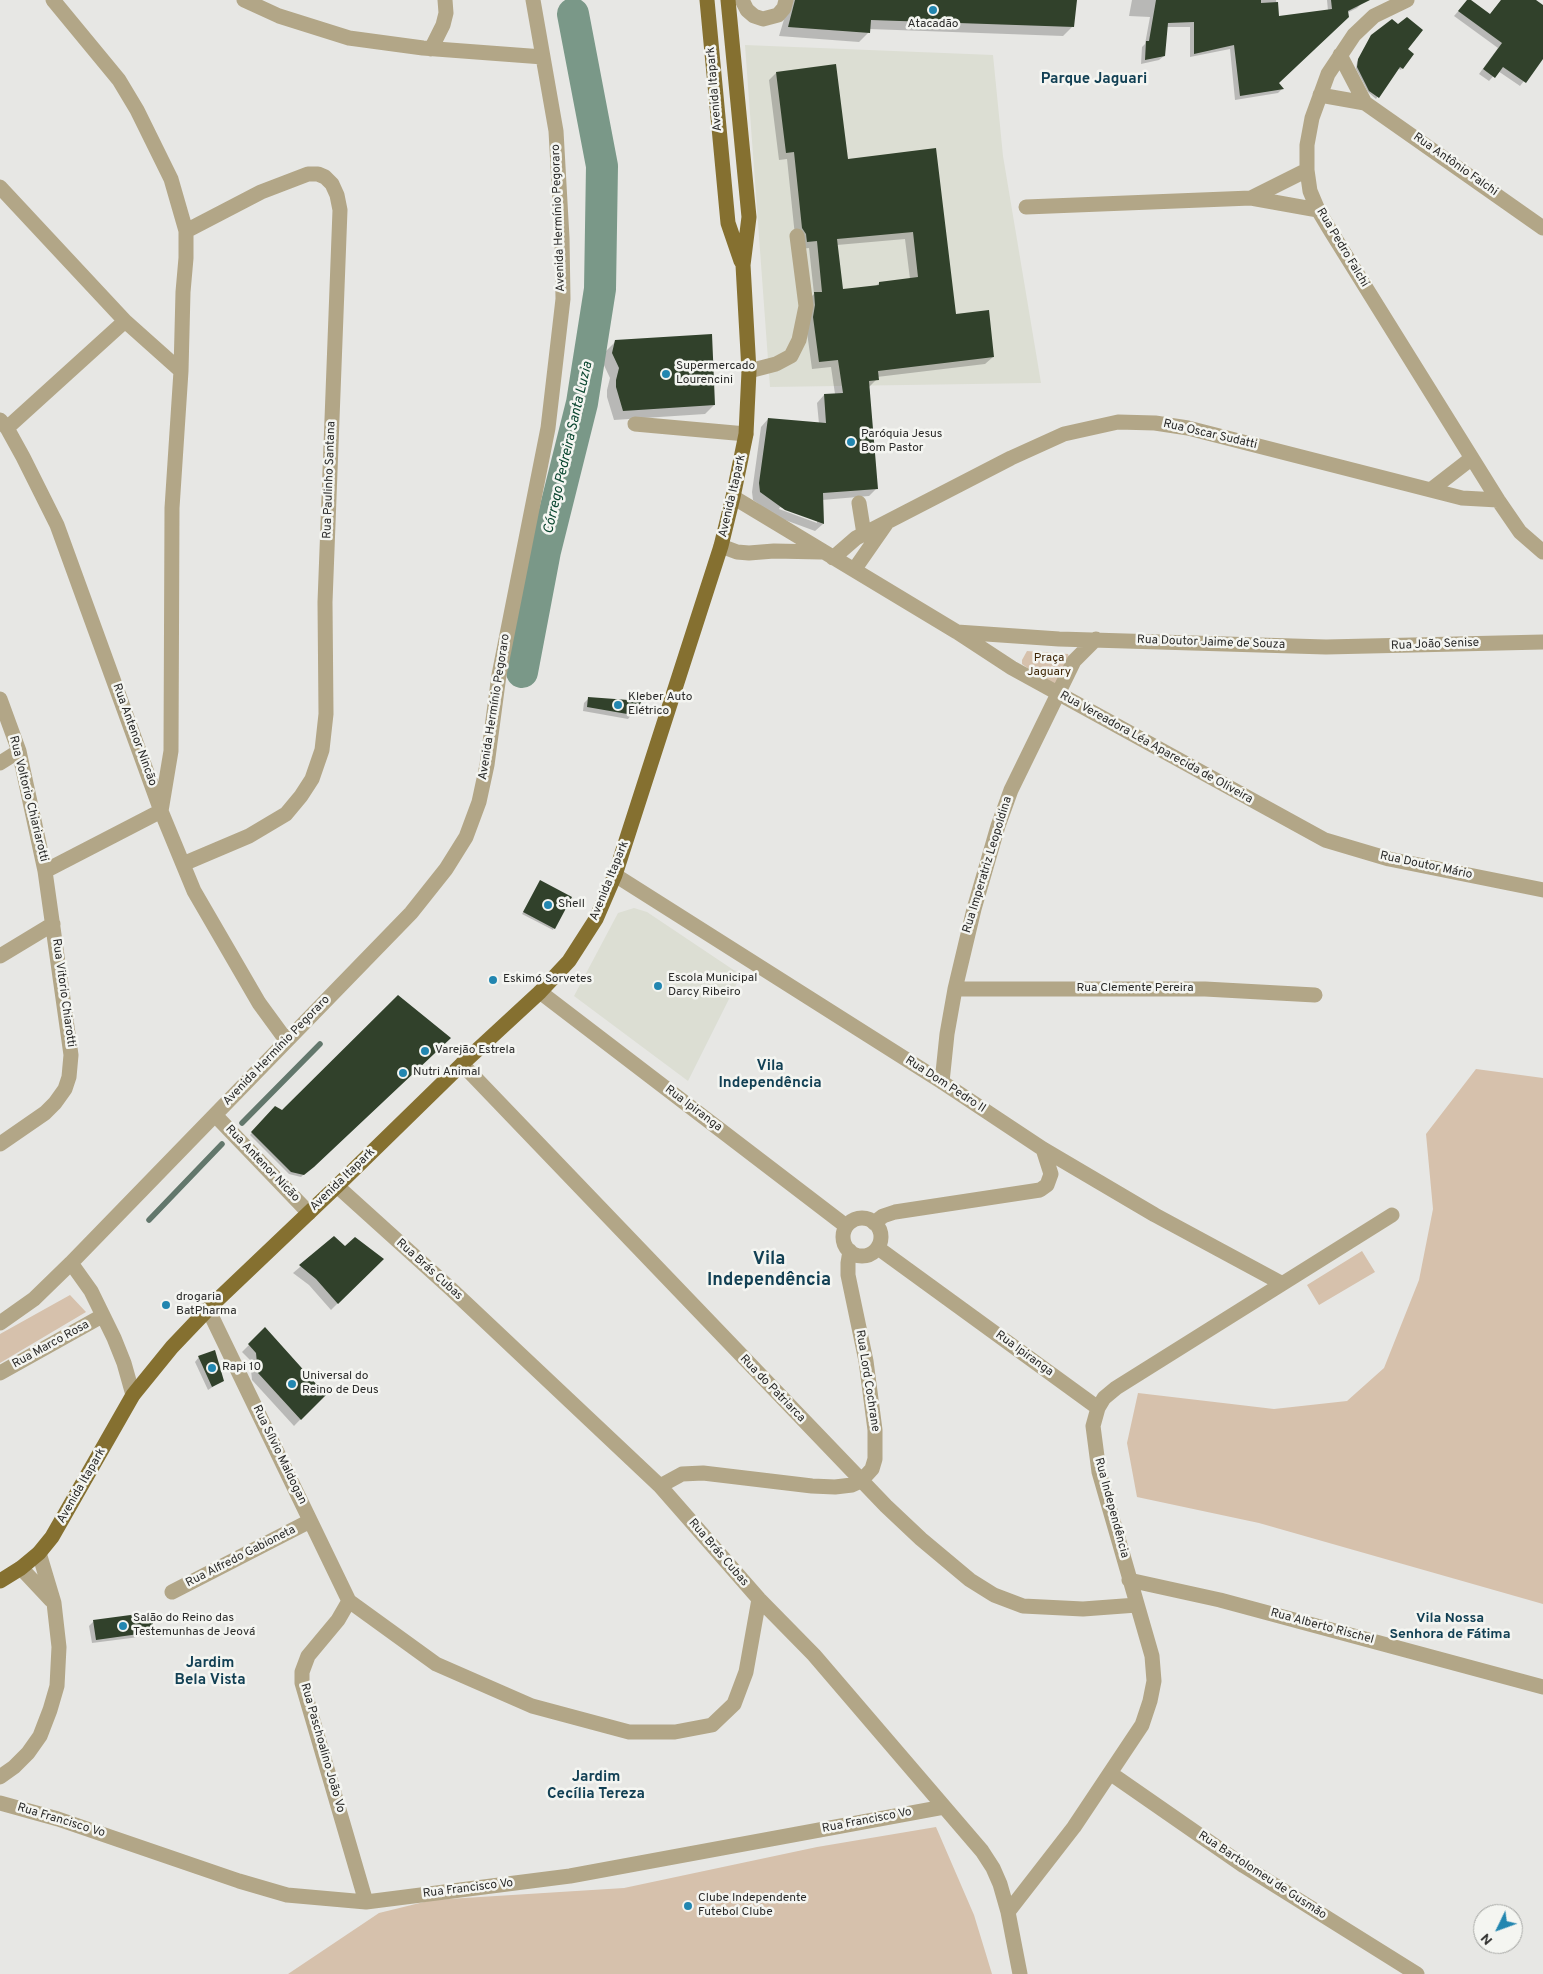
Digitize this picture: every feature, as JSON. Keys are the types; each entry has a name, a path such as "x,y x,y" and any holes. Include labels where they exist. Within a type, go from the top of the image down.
{"main road":[{"name":"Avenida Itapark","path":"707,0 728,223 743,265"},
{"name":"Avenida Itapark","path":"0,1581 21,1568 39,1553 62,1522 133,1395 172,1347 208,1309 462,1064 540,992 569,961 596,919 615,875 721,546 734,497 746,434 749,371 743,265 749,217 728,0"}],"street":[{"path":"45,871 161,811 172,751 172,508 186,258 186,231 171,179 137,110 119,80 53,0"},
{"path":"244,0 279,16 349,38 430,49 543,57"},
{"path":"430,49 444,25 446,13 445,0"},
{"name":"Avenida Hermínio Pegoraro","path":"71,1263 411,913 446,869 466,837 479,802 487,765 499,675 548,428 562,299 562,238 556,131 533,0"},
{"path":"742,0 747,10 754,16 763,19 778,15 784,8 786,0"},
{"name":"Rua Pedro Falchi","path":"1406,0 1374,16 1354,35 1328,74 1320,95 1307,145 1307,170 1310,191 1318,210 1498,500 1520,532 1543,552"},
{"name":"Rua Antônio Falchi","path":"1340,55 1365,103"},
{"name":"Rua Antônio Falchi","path":"1320,95 1365,103 1543,228"},
{"path":"1251,198 1307,170"},
{"name":"Rua Paulinho Santana","path":"183,864 249,836 286,814 312,779 322,750 326,714 325,602 340,210 332,184 325,177 318,174 308,174 261,192 186,231"},
{"path":"0,187 125,321 181,371"},
{"path":"1026,207 1251,198 1318,210"},
{"path":"749,371 776,364 790,356 799,340 806,306 797,236"},
{"path":"4,424 125,321"},
{"name":"Rua Oscar Sudatti","path":"828,555 864,534 1011,458 1064,434 1118,422 1155,423 1188,428 1462,498 1498,500"},
{"name":"Rua Antenor Nincão","path":"4,424 57,525 161,811 194,891 259,1003 286,1040"},
{"path":"635,424 746,434"},
{"path":"1432,489 1472,458"},
{"name":"Rua Vereadora Léa Aparecida de Oliveira","path":"734,497 1012,668 1311,833"},
{"path":"859,503 864,534"},
{"name":"Rua Oscar Sudatti","path":"854,570 886,523"},
{"name":"Rua Vereadora Léa Aparecida de Oliveira","path":"721,546 738,552 749,553 774,551 828,555"},
{"name":"Rua Doutor Jaime de Souza","path":"956,632 1059,639 1326,647"},
{"path":"1012,668 1007,656 1008,650 1011,644 1022,636"},
{"path":"1059,639 1068,649 1074,661 1096,639"},
{"name":"Rua João Senise","path":"1326,647 1543,642"},
{"name":"Rua Imperatriz Leopoldina","path":"942,1082 947,1034 955,989 974,909 998,826 1011,790 1074,661"},
{"name":"Rua Voltorio Chiariarotti","path":"0,699 19,751 45,871"},
{"path":"0,762 19,751"},
{"name":"Rua Doutor Mário","path":"1311,833 1340,846 1390,859 1543,890"},
{"name":"Rua Vitorio Chiarotti","path":"0,1144 45,1113 65,1089 69,1077 71,1055 69,1032 45,871"},
{"name":"Rua Dom Pedro II","path":"615,875 942,1082 1043,1149 1155,1215 1281,1283"},
{"path":"0,956 53,924"},
{"name":"Rua Clemente Pereira","path":"955,989 1205,989 1315,995"},
{"name":"Rua Ipiranga","path":"540,992 846,1226"},
{"name":"Rua do Patriarca","path":"462,1064 861,1481 921,1539 970,1580 994,1595 1023,1606 1083,1609 1137,1605"},
{"name":"Rua Antenor Nicão","path":"214,1115 309,1213"},
{"path":"874,1223 883,1216 895,1212 1040,1190 1047,1185 1051,1174 1043,1149"},
{"name":"Rua Brás Cubas","path":"337,1186 521,1354 660,1486 759,1599 814,1655 982,1851 993,1868 1008,1912 1020,1974"},
{"path":"1098,1408 1104,1398 1116,1388 1392,1215"},
{"path":"862,1218 874,1223 880,1232 881,1238 878,1248 870,1254 859,1256 845,1246 843,1239 846,1226 853,1220 862,1218"},
{"name":"Rua Ipiranga","path":"878,1248 1098,1408"},
{"name":"Rua Lord Cochrane","path":"850,1251 848,1275 866,1361 876,1430 875,1459 872,1469 861,1481"},
{"path":"0,1323 34,1299 71,1263"},
{"name":"Rua Marco Rosa","path":"71,1263 90,1291 102,1316 124,1363 133,1395"},
{"name":"Rua Sílvio Maldogan","path":"208,1309 349,1601"},
{"name":"Rua Marco Rosa","path":"0,1373 102,1316"},
{"name":"Rua Independência","path":"1008,1912 1074,1826 1142,1725 1154,1681 1152,1656 1099,1472 1093,1426 1098,1408"},
{"path":"660,1486 682,1474 703,1473 812,1486 835,1487 852,1485 861,1481"},
{"name":"Rua Alfredo Gabioneta","path":"172,1592 310,1522"},
{"path":"0,1777 14,1767 28,1753 40,1736 57,1686 59,1647 54,1603 39,1553"},
{"path":"21,1568 54,1603"},
{"name":"Rua Alberto Rischel","path":"1129,1580 1220,1600 1543,1687"},
{"path":"349,1601 436,1664 532,1706 629,1732 675,1732 712,1725 734,1704 746,1672 759,1599"},
{"name":"Rua Paschoalino João Vo","path":"349,1601 338,1620 308,1656 302,1672 302,1683 366,1902"},
{"name":"Rua Bartolomeu de Gusmão","path":"1110,1773 1244,1866 1417,1974"},
{"name":"Rua Francisco Vo","path":"0,1803 58,1819 239,1881 287,1895 366,1902 570,1876 944,1807"}],"shaded area":[{"path":"745,45 993,55 1003,156 1041,383 770,387"},
{"name":"Escola Municipal Darcy Ribeiro","path":"634,908 647,912 741,975 688,1081 574,996 618,913"}],"green space":[{"name":"Praça Jaguary","path":"1027,651 1068,654 1069,657 1056,684 1049,684 1022,664"},
{"path":"1476,1069 1543,1078 1543,1604 1259,1523 1137,1497 1127,1443 1138,1393 1274,1409 1347,1401 1384,1368 1419,1280 1433,1209 1426,1134"},
{"path":"1362,1251 1375,1272 1319,1305 1307,1285"},
{"path":"70,1295 86,1312 0,1363 0,1334"},
{"name":"Clube Independente Futebol Clube","path":"936,1827 974,1915 992,1974 288,1974 379,1913 432,1900 624,1888 817,1847"}],"building":[{"name":"Atacadão","path":"795,0 1077,0 1074,27 871,20 870,33 788,27"},
{"path":"1156,0 1261,0 1261,3 1278,2 1279,16 1332,9 1331,0 1370,0 1348,11 1349,17 1279,83 1284,89 1240,96 1234,45 1194,54 1194,22 1168,23 1165,56 1145,60 1146,41 1149,41"},
{"path":"1467,0 1471,0 1490,14 1501,0 1536,0 1543,5 1543,59 1526,83 1503,67 1495,78 1483,69 1502,43 1458,11"},
{"path":"1407,17 1423,30 1408,49 1414,54 1403,69 1400,67 1379,98 1369,91 1357,67 1358,59 1371,35 1392,19 1398,24"},
{"path":"836,64 848,159 936,148 956,314 989,310 994,357 878,371 879,380 869,381 878,489 823,493 824,524 785,510 760,492 759,483 768,418 826,423 824,394 843,393 838,360 819,362 813,317 815,305 814,292 822,292 817,241 807,242 806,234 802,228 794,152 786,153 776,72","holes":["913,232 918,277 879,282 879,285 843,289 837,239"]},
{"name":"Supermercado Lourencini","path":"712,334 715,405 623,411 616,387 619,368 612,353 615,340"},
{"name":"Kleber Auto Elétrico","path":"588,697 642,701 633,715 587,707"},
{"name":"Shell","path":"540,880 572,897 555,929 523,912"},
{"path":"398,995 451,1038 314,1167 304,1175 291,1172 251,1132 275,1106 282,1110"},
{"path":"334,1236 345,1246 355,1237 384,1259 338,1304 316,1279 299,1265"},
{"name":"Universal do Reino de Deus","path":"265,1327 326,1395 301,1420 258,1373 256,1353 248,1344"},
{"name":"Rapi 10","path":"215,1350 224,1381 212,1387 198,1356"},
{"name":"Salão do Reino das Testemunhas de Jeová","path":"153,1612 153,1632 96,1640 93,1620"}],"waterway":[{"name":"Córrego Pedreira Santa Luzia","path":"522,672 545,551 582,403 600,289 602,166 573,14"},
{"name":"Córrego Pedreira Santa Luzia","path":"242,1123 320,1044"},
{"name":"Córrego Pedreira Santa Luzia","path":"149,1220 222,1144"}],"place":[{"name":"Atacadão","path":"933,10"},
{"name":"Supermercado Lourencini","path":"666,374"},
{"name":"Paróquia Jesus Bom Pastor","path":"851,442"},
{"name":"Kleber Auto Elétrico","path":"618,705"},
{"name":"Shell","path":"548,905"},
{"name":"Eskimó Sorvetes","path":"493,980"},
{"name":"Escola Municipal Darcy Ribeiro","path":"658,986"},
{"name":"Varejão Estrela","path":"425,1051"},
{"name":"Nutri Animal","path":"403,1073"},
{"name":"drogaria BatPharma","path":"166,1305"},
{"name":"Rapi 10","path":"212,1368"},
{"name":"Universal do Reino de Deus","path":"292,1384"},
{"name":"Salão do Reino das Testemunhas de Jeová","path":"123,1626"},
{"name":"Clube Independente Futebol Clube","path":"688,1906"}],"district":[{"name":"Parque Jaguari","path":"1094,80"},
{"name":"Vila Independência","path":"770,1076"},
{"name":"Vila Independência","path":"769,1270"},
{"name":"Vila Nossa Senhora de Fátima","path":"1450,1628"},
{"name":"Jardim Bela Vista","path":"210,1672"},
{"name":"Jardim Cecília Tereza","path":"596,1786"}]}
